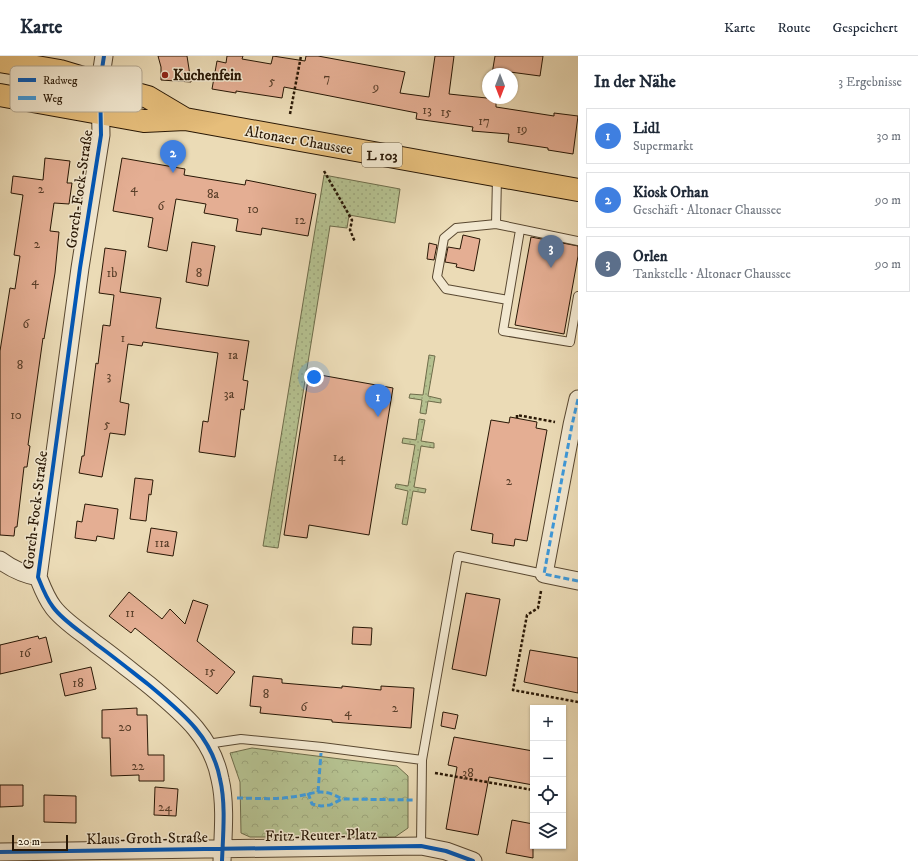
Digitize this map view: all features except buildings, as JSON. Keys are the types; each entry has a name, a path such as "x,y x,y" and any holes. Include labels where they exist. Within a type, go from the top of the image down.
{"main road":[{"name":"Altonaer Chaussee","path":"0,61 30,66"},
{"name":"Altonaer Chaussee","path":"0,95 10,97"},
{"name":"Altonaer Chaussee","path":"142,95 148,97 185,120"},
{"name":"Altonaer Chaussee","path":"94,112 144,121 185,120 578,190"}],"street":[{"name":"Gorch-Fock-Straße","path":"102,66 104,56"},
{"name":"Gorch-Fock-Straße","path":"100,113 101,135 80,268 38,577 44,594 53,608 181,712 197,729 207,744 215,759 223,798 222,855"},
{"path":"578,399 544,574 578,581"},
{"path":"0,560 24,574 38,577"},
{"name":"Fritz-Reuter-Platz","path":"222,855 421,846 446,851 473,861"},
{"name":"Klaus-Groth-Straße","path":"0,852 222,855"}],"lane":[{"path":"496,224 497,175"},
{"path":"508,300 446,289 437,277 444,238 456,228 496,224 578,241"},
{"path":"520,230 503,331 570,342 578,296"},
{"path":"421,846 422,760 458,556 544,574"},
{"path":"207,744 241,739 322,747 422,760"}],"path":[{"path":"290,114 301,56"},
{"path":"324,170 352,220 350,230 355,242"},
{"path":"516,418 517,415 572,425"},
{"path":"544,574 538,608 527,615 513,690 578,702"},
{"path":"428,771 530,789"}],"green space":[{"path":"324,175 400,189 395,223 349,215 347,228 330,226 278,548 263,546"},
{"path":"429,355 435,356 428,396 441,399 441,403 428,401 426,414 420,413 422,400 409,398 410,394 423,395"},
{"path":"419,419 425,420 421,441 434,443 434,448 421,446 414,487 426,489 425,493 413,491 407,525 402,524 408,491 395,488 396,484 408,486 415,445 402,443 403,438 416,440"},
{"path":"252,748 397,766 408,776 408,828 395,837 250,837 241,833 240,782 230,753"}],"marked path":[{"path":"578,399 544,574 578,581"},
{"path":"318,792 321,753"},
{"path":"237,798 264,799 322,792 335,795 342,799"},
{"path":"308,793 312,804 321,806 330,805 342,799 413,800"}],"cycle path":[{"path":"102,66 104,56"},
{"path":"101,112 101,135 80,268 38,577 48,600 62,617 161,695 194,726 202,737 216,764 222,789 224,820 222,861"},
{"path":"0,852 421,846 446,851 473,861"}],"place":[{"name":"Kuchenfein","path":"165,75"},
{"name":"Kiosk Orhan","path":"173,173"},
{"name":"Orlen","path":"551,268"},
{"name":"Lidl","path":"378,417"}]}
